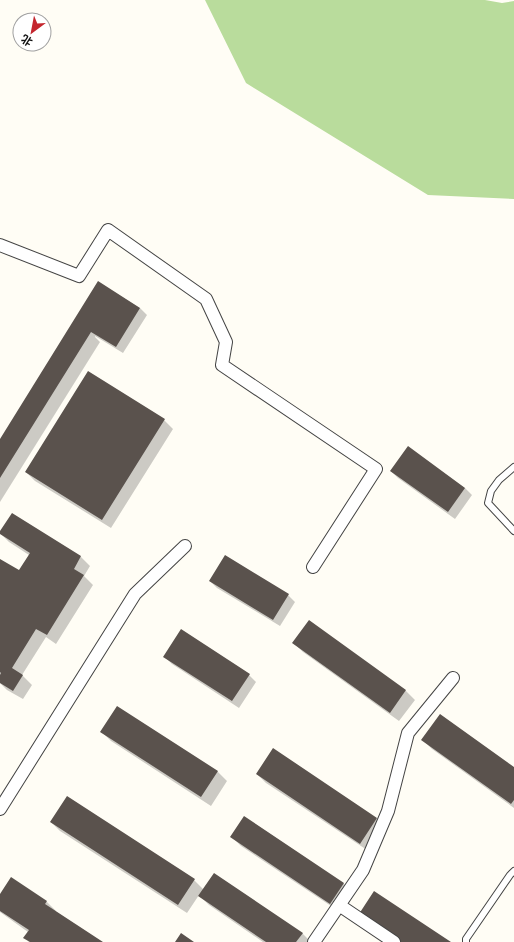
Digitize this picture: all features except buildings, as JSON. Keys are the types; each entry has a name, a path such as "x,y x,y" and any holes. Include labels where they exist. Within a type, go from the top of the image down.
{"street":[{"path":"0,245 79,276 108,230 206,299 226,342 222,365 376,469 313,568"},
{"path":"0,809 135,594 185,546"},
{"path":"314,942 363,870 388,811 408,733 453,678"},
{"path":"339,905 394,942"}],"lane":[{"path":"514,468 499,480 491,491 488,503 514,531"},
{"path":"466,942 466,939 510,874 514,871"}],"green space":[{"path":"205,0 485,0 502,3 514,1 514,199 428,195 246,83"}]}
